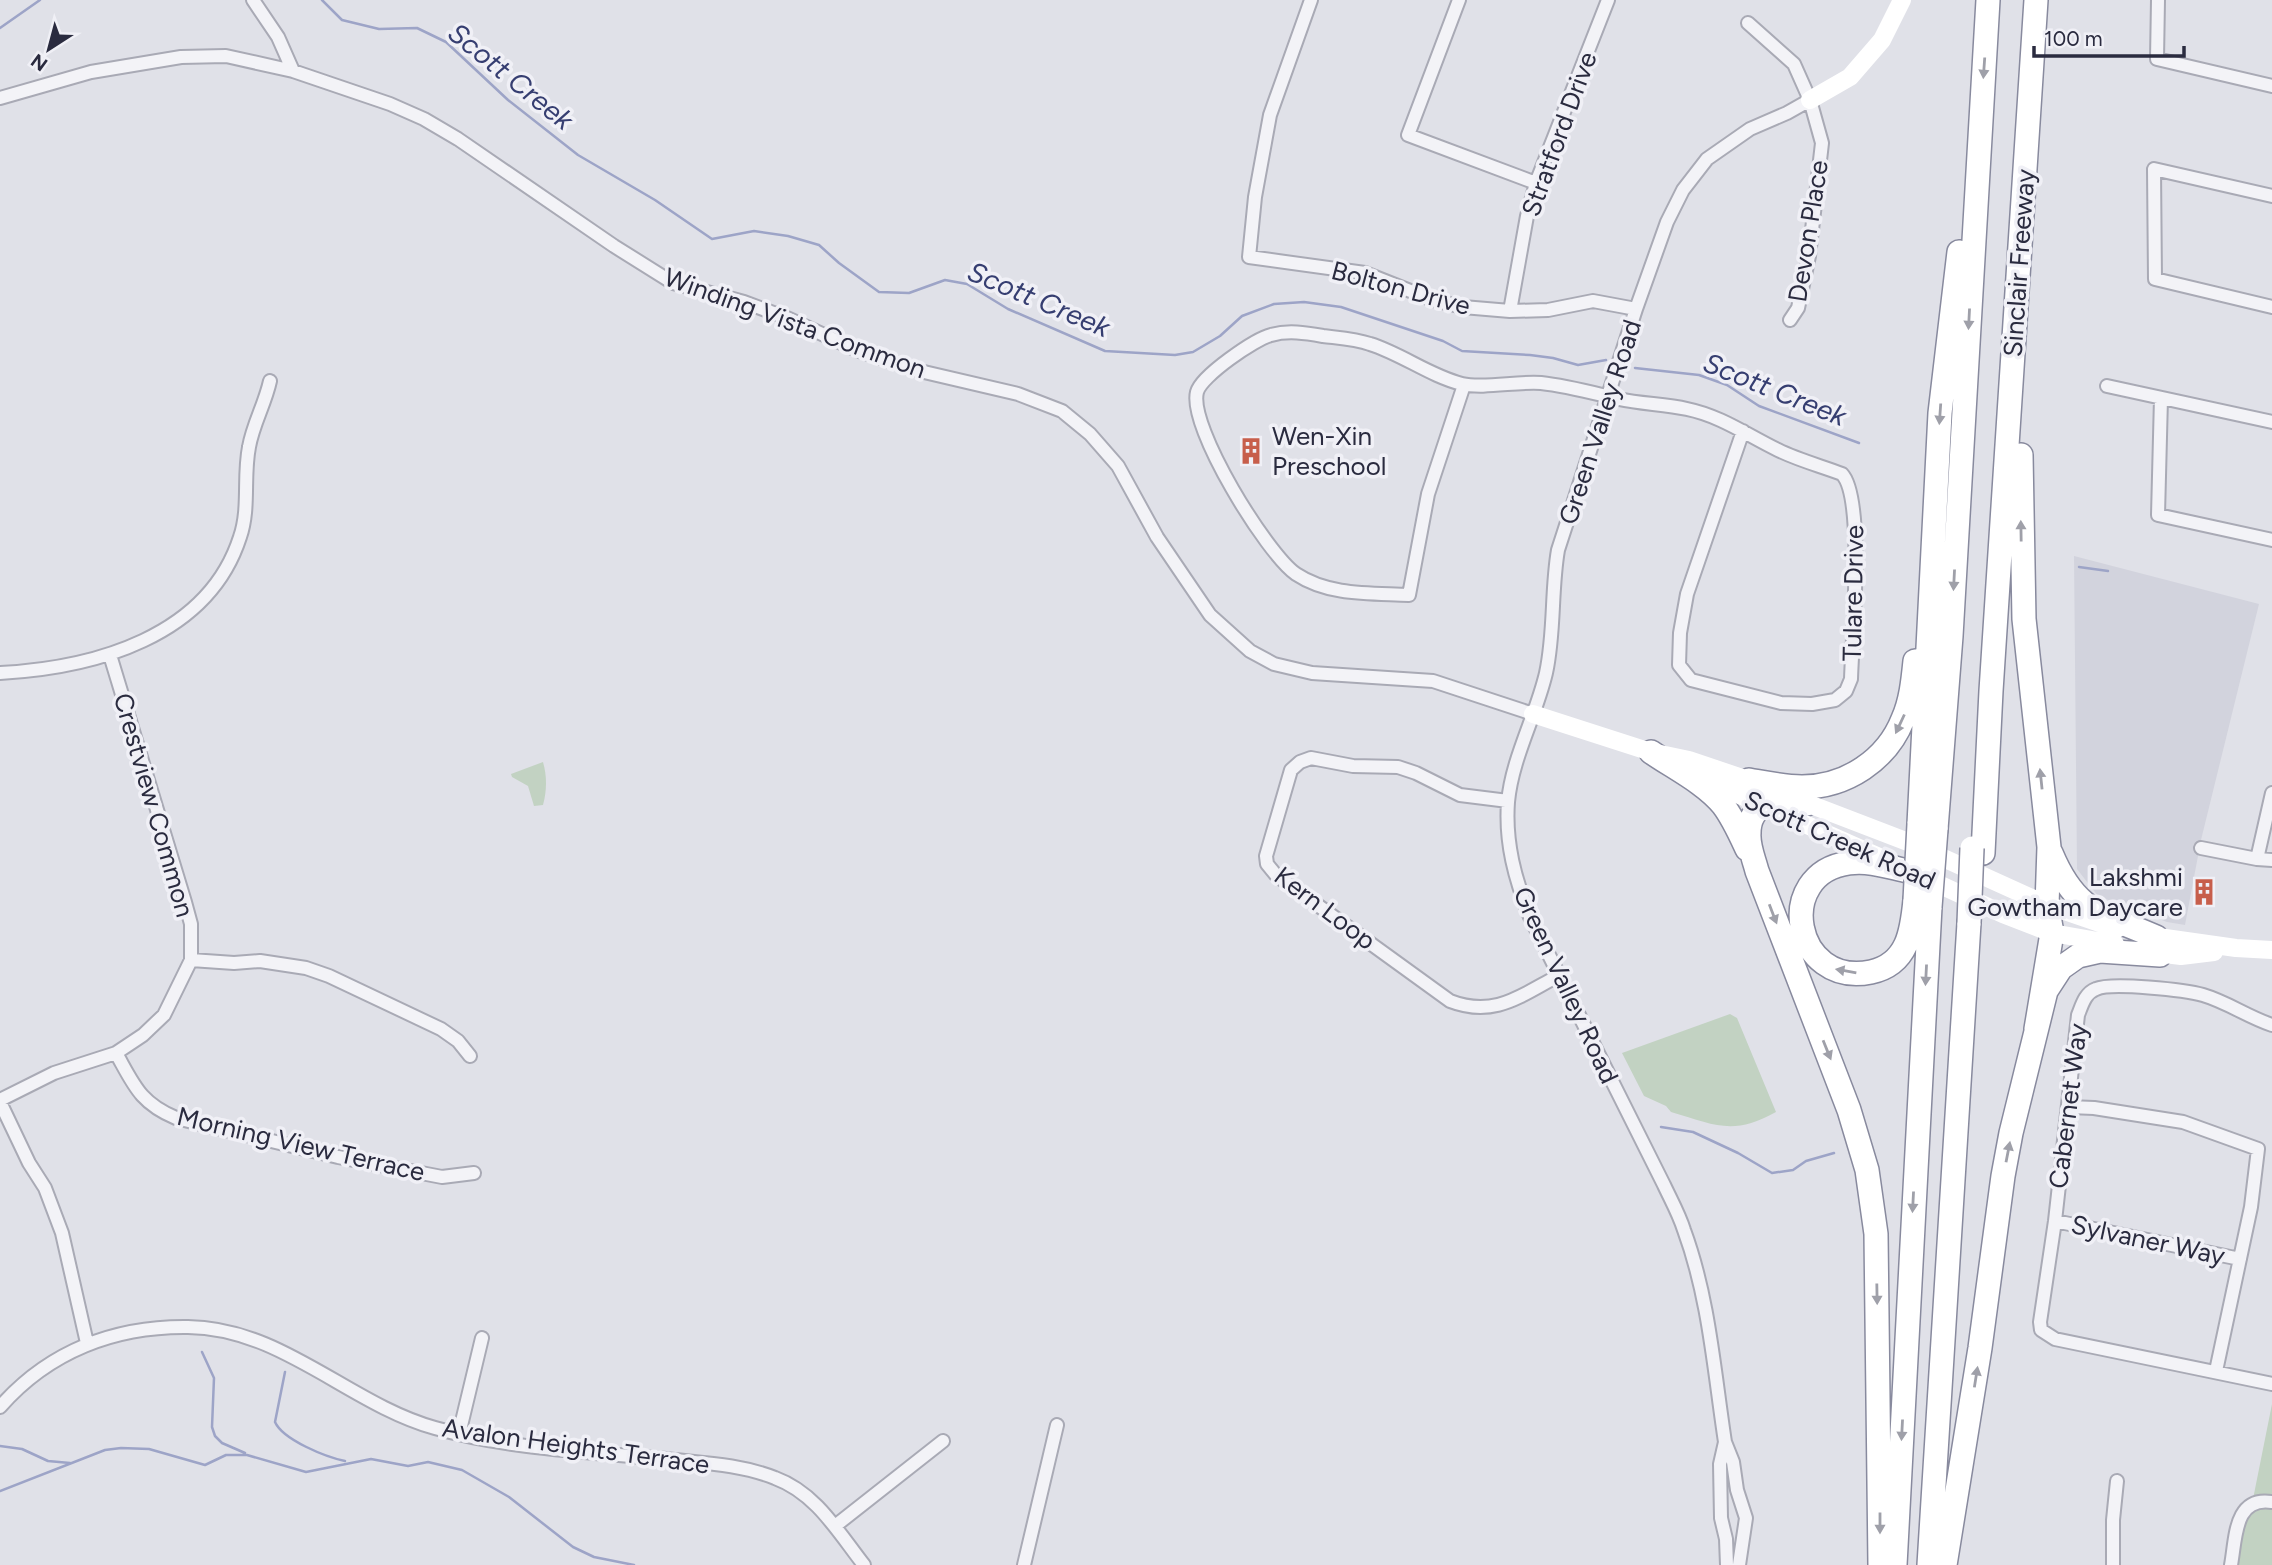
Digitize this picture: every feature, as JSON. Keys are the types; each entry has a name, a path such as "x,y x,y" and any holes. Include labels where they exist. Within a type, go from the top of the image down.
{"highway":[{"name":"Sinclair Freeway","path":"1927,827 1942,734 1951,636 1988,0"},
{"path":"1942,1565 1986,681 2024,0"},
{"name":"Sinclair Freeway","path":"1986,681 2002,526 2036,0"},
{"path":"1895,1565 1927,827 1927,689 1934,512 1948,335 1967,190 1978,153"},
{"path":"1942,1565 1980,1348 2003,1176 2036,1029 2052,933 2047,905 2049,847 2027,652 2022,582 2021,231"},
{"path":"1749,780 1804,787 1832,783 1865,767 1891,741 1903,721 1910,696 1934,512"},
{"path":"1651,752 1720,801 1732,818 1757,871 1863,1150 1871,1190 1877,1255 1880,1565"},
{"path":"1757,871 1748,835 1752,818 1763,806 1780,800 1807,804"},
{"path":"2049,847 2061,876 2075,897 2158,946"},
{"path":"1908,870 1858,862 1825,871 1807,892 1800,916 1801,929 1812,952 1830,968 1853,973 1876,971 1894,961 1906,946 1922,904"},
{"path":"1929,1565 1974,925"},
{"path":"2036,1029 2050,983 2061,968 2078,956 2100,951 2158,946"}],"main road":[{"path":"1810,100 1850,76 1882,40 1902,0"},
{"name":"Scott Creek Road","path":"1533,714 1749,780 1908,842 2047,905 2158,946"},
{"name":"Scott Creek Road","path":"1651,752 1763,806 2003,914 2052,933 2127,946 2272,950"}],"street":[{"path":"253,0 278,37 293,71"},
{"name":"Bolton Drive","path":"1311,0 1270,115 1255,197 1249,257 1365,273 1433,300 1463,307 1510,311 1548,310 1593,301 1636,309"},
{"path":"1459,0 1408,135 1536,183"},
{"name":"Stratford Drive","path":"1510,311 1527,216 1536,183 1608,0"},
{"path":"2158,0 2157,59 2272,86"},
{"name":"Devon Place","path":"1748,23 1794,64 1810,100 1822,143 1809,256 1798,308 1790,320"},
{"name":"Winding Vista Common","path":"0,98 91,72 181,57 226,56 293,71 390,104 424,119 458,139 673,283 744,302 787,318 859,351 924,372 1018,394 1062,411 1090,433 1118,466 1157,537 1210,615 1225,631 1250,651 1274,664 1312,673"},
{"name":"Green Valley Road","path":"1725,1442 1704,1301 1684,1227 1530,917 1515,878 1510,848 1508,801 1515,769 1546,674 1550,649 1553,577 1559,550 1636,309 1667,222 1683,190 1707,159 1750,129 1810,100"},
{"path":"2272,196 2154,169 2155,279 2272,307"},
{"path":"1297,332 1369,343 1464,385 1428,494 1409,595 1338,590 1317,585 1295,573 1276,556 1232,489 1213,451 1196,400 1197,391 1203,381 1247,347 1271,335 1297,332"},
{"path":"0,673 63,666 110,655 179,621 208,594 223,575 243,530 249,445 265,403 270,381"},
{"name":"Tulare Drive","path":"1464,385 1540,383 1697,411 1714,416 1743,431 1779,451 1842,474 1850,486 1855,535 1851,679 1846,691 1835,700 1812,704 1781,704 1691,680 1679,665 1680,633 1687,594 1743,431"},
{"path":"2108,386 2272,422"},
{"path":"2161,398 2158,515 2272,540"},
{"name":"Crestview Common","path":"0,1101 54,1073 116,1053 143,1035 164,1015 191,960 191,924 186,902 110,655"},
{"name":"Scott Creek Road","path":"1312,673 1433,681 1533,714"},
{"name":"Kern Loop","path":"1508,801 1460,795 1398,767 1353,766 1311,758 1290,770 1268,848 1267,864 1276,875 1450,1001 1477,1009 1492,1007 1558,976"},
{"path":"2257,859 2272,793"},
{"path":"2202,848 2272,860"},
{"path":"191,960 282,963 329,976 441,1029 458,1041 470,1056"},
{"name":"Cabernet Way","path":"2216,1371 2055,1339 2041,1330 2078,1015 2084,1000 2095,989 2109,987 2181,990 2232,1006 2272,1025"},
{"name":"Morning View Terrace","path":"116,1053 143,1098 152,1106 176,1118 338,1157 442,1177 474,1173"},
{"path":"0,1101 29,1163 45,1188 62,1233 88,1343"},
{"path":"2069,1107 2094,1108 2183,1122 2258,1149 2241,1259 2216,1371 2272,1384"},
{"name":"Sylvaner Way","path":"2055,1221 2241,1259"},
{"name":"Avalon Heights Terrace","path":"0,1407 41,1370 88,1343 154,1328 192,1327 224,1331 271,1346 406,1417 432,1427 526,1444 703,1462 758,1472 793,1486 809,1498 835,1526 864,1565"},
{"path":"459,1434 482,1338"},
{"path":"1024,1565 1057,1425"},
{"path":"835,1526 943,1441"},
{"path":"1725,1442 1733,1462 1746,1518 1739,1565"},
{"path":"1725,1442 1720,1464 1721,1518 1727,1539 1727,1565"},
{"path":"2113,1565 2113,1520 2117,1481"},
{"path":"1721,1500 1728,1491 1739,1494"},
{"path":"2231,1565 2241,1513 2251,1504 2272,1502"},
{"path":"1727,1539 1737,1545 1744,1539"}],"shaded area":[{"path":"2074,556 2259,604 2201,840 2185,925 2167,922 2098,896 2077,869"}],"green space":[{"path":"543,762 546,783 543,805 534,806 528,786 511,774"},
{"path":"1730,1014 1737,1018 1776,1112 1748,1124 1724,1126 1671,1112 1666,1106 1644,1096 1622,1053"},
{"path":"2272,1404 2272,1565 2237,1565 2246,1519 2250,1514"}],"waterway":[{"name":"Scott Creek","path":"0,28 40,0"},
{"name":"Scott Creek","path":"322,0 342,20 379,29 417,28 446,42 508,100 578,155 655,200 712,239 754,231 788,236 819,245 879,292 909,293 945,280 967,284 1008,309 1105,351 1175,355 1193,352 1220,336 1242,316 1274,304 1304,302 1341,307 1443,341 1462,351 1530,355 1578,365 1606,360"},
{"name":"Scott Creek","path":"1635,368 1699,375 1727,385 1759,406 1859,443"},
{"name":"Scott Creek","path":"2079,567 2108,571"},
{"path":"1661,1127 1693,1132 1772,1173 1793,1170 1806,1161 1834,1153"},
{"path":"202,1352 214,1378 212,1427 215,1436 222,1443 245,1453"},
{"path":"285,1372 275,1422 296,1441 317,1452 345,1461"},
{"path":"0,1446 22,1449 48,1461 70,1463"},
{"path":"0,1491 105,1450 121,1448 149,1449 205,1465 226,1455 247,1455 306,1472 371,1459 408,1466 428,1462 462,1470 509,1497 573,1547 594,1557 634,1565"}],"place":[{"name":"Wen-Xin Preschool","path":"1251,451"},
{"name":"Lakshmi Gowtham Daycare","path":"2204,892"}]}
